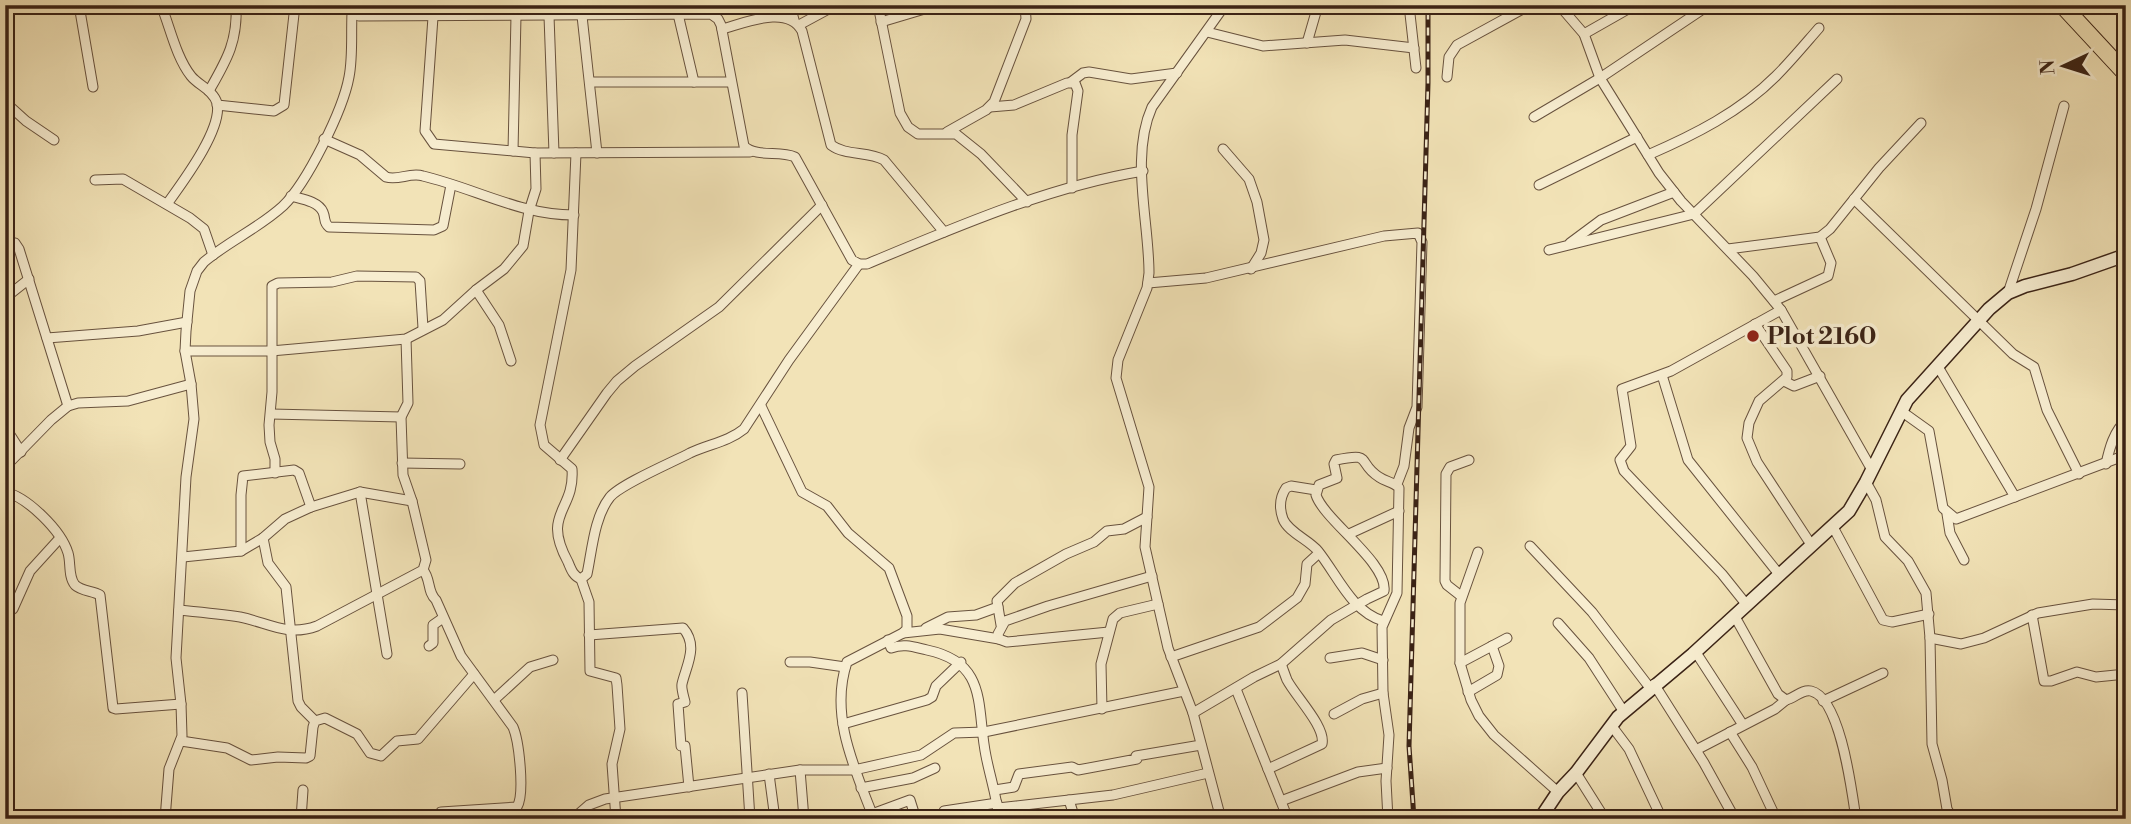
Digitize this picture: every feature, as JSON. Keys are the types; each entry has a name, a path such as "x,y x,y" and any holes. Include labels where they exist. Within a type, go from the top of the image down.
{"highway":[{"path":"2062,5 2126,74"}],"main road":[{"path":"1540,819 1558,792 1576,774 1623,712 1695,651 1849,511 1901,411 1918,385 1979,319 2008,293 2126,255"}],"street":[{"path":"5,9 10,5"},
{"path":"79,5 93,87"},
{"path":"161,5 184,65 193,78 209,91 218,105 215,121 202,152 167,204"},
{"path":"209,91 233,44 237,23 236,5"},
{"path":"218,105 274,111 284,105 295,5"},
{"path":"716,5 744,146 750,152"},
{"path":"790,5 831,145 837,149 874,155 884,160 944,232"},
{"path":"722,29 783,17 797,22 836,5"},
{"path":"878,5 904,122 918,134 956,134 964,139 1027,202"},
{"path":"881,22 938,5"},
{"path":"945,133 990,107 997,97 1023,28 1027,13 1025,5"},
{"path":"1222,819 1193,713 1171,657 1158,604 1145,547 1149,487 1115,370 1148,283 1149,256 1143,171 1146,122 1152,107 1224,5"},
{"path":"1307,43 1318,5"},
{"path":"1409,5 1416,68"},
{"path":"1447,77 1449,57 1457,45 1530,5"},
{"path":"1559,5 1584,34 1600,78 1674,192 1781,310 1872,470"},
{"path":"1584,34 1635,5"},
{"path":"1534,117 1600,78 1709,5"},
{"path":"350,9 359,16 549,16 577,12 710,14 718,19"},
{"path":"165,819 169,769 181,741 181,704 176,658 186,477 194,419 185,351 193,281 200,267 213,255 270,217 291,196 324,139 350,76 350,9"},
{"path":"577,12 590,82 597,153"},
{"path":"678,14 694,82"},
{"path":"513,151 516,16"},
{"path":"549,16 554,153"},
{"path":"433,17 425,131 434,144 535,153 786,154 795,157 852,260 859,264 867,264 1027,202 1116,175 1143,171"},
{"path":"1648,155 1702,131 1750,98 1776,76 1819,27"},
{"path":"1207,32 1263,46 1345,40 1414,48"},
{"path":"990,107 1014,105 1071,82 1083,73 1131,79 1177,73"},
{"path":"1549,250 1694,214 1837,79"},
{"path":"590,82 732,82"},
{"path":"1071,82 1077,86 1078,91 1072,135 1072,188"},
{"path":"5,102 26,121 54,140"},
{"path":"2008,293 2036,209 2064,106"},
{"path":"1728,250 1820,237 1895,149 1921,123"},
{"path":"1539,186 1637,137"},
{"path":"324,139 360,155 391,179 416,174 529,211 550,215 574,215"},
{"path":"1223,149 1249,179 1257,202 1264,240 1261,253 1251,270"},
{"path":"185,351 271,351 405,339 443,320 504,269 523,246 536,189 535,153"},
{"path":"576,153 571,270 540,425 544,445 572,469 572,480 566,502 556,521 556,529 561,550 575,576 581,579 589,602 590,671 616,678 620,729 612,764 616,819"},
{"path":"95,180 123,178 167,204 204,229 213,255"},
{"path":"291,196 318,205 329,227 434,230 443,226 450,184"},
{"path":"1565,246 1601,220 1674,192"},
{"path":"1854,199 2014,354 2034,367 2047,410 2079,474"},
{"path":"559,460 617,381 719,307 822,205"},
{"path":"1148,283 1195,280 1251,270 1384,236 1416,233 1420,235 1422,242 1417,407 1409,428 1404,466 1397,484 1399,511 1396,593 1393,606 1383,621 1383,693 1389,735 1388,819"},
{"path":"1774,302 1828,276 1831,263 1820,237"},
{"path":"5,242 18,244 68,406"},
{"path":"581,579 587,575 598,524 612,495 636,479 737,435 752,420 789,360 859,264"},
{"path":"275,473 270,437 271,288 278,283 332,282 357,276 416,277 420,281 424,328"},
{"path":"5,298 29,279"},
{"path":"476,290 499,325 511,361"},
{"path":"1746,604 1723,574 1624,471 1621,465 1622,456 1631,446 1622,389 1662,375 1781,310"},
{"path":"47,338 138,331 187,322"},
{"path":"1755,324 1787,371 1784,381 1759,401 1749,423 1747,438 1757,461 1812,546"},
{"path":"179,610 243,618 289,631 302,631 317,626 423,570 426,561 402,463 401,417 408,403 405,339"},
{"path":"1937,365 2015,498"},
{"path":"1662,375 1688,460 1779,573"},
{"path":"1784,381 1794,386 1819,376"},
{"path":"5,467 68,406 78,403 128,401 191,384"},
{"path":"761,406 802,492 827,506 848,533 889,568 907,615 907,629 903,634"},
{"path":"1901,411 1929,431 1941,502 1947,514 1950,533 1964,560"},
{"path":"271,414 401,417"},
{"path":"2106,464 2108,452 2120,426 2126,421"},
{"path":"5,427 21,452"},
{"path":"1947,514 1960,518 2126,455"},
{"path":"1193,713 1281,664 1331,620 1384,591 1383,579 1349,534 1318,500 1316,490 1319,485 1337,478 1334,467 1336,460 1355,456 1364,459 1377,476 1397,484"},
{"path":"1461,596 1445,580 1446,474 1450,467 1469,460"},
{"path":"402,463 460,464"},
{"path":"241,551 243,476 290,470 299,473 311,507"},
{"path":"1866,482 1876,500 1885,537 1908,561 1923,586 1929,614 1931,744 1947,809 1953,819"},
{"path":"1316,490 1291,486 1286,488 1280,503 1285,523 1320,553 1356,605 1366,614 1383,621"},
{"path":"5,492 28,503 60,538 69,555 72,581 76,587 100,595 103,602 113,708 181,704"},
{"path":"183,557 241,551 263,538 285,519 311,507 360,492 412,501"},
{"path":"360,492 387,654"},
{"path":"1349,534 1399,511"},
{"path":"999,639 1000,597 1014,583 1094,542 1107,531 1124,528 1147,517"},
{"path":"1833,527 1883,620 1892,622 1929,614"},
{"path":"13,609 30,571 60,538"},
{"path":"263,538 268,563 286,587 298,701 315,721"},
{"path":"1530,546 1592,612 1652,686 1696,750 1734,819"},
{"path":"1479,552 1461,596 1460,663 1468,692 1476,711 1489,730 1558,792"},
{"path":"1171,657 1259,627 1297,598 1305,584 1307,564 1320,553"},
{"path":"423,570 427,575 430,594 436,600 461,656 517,736 520,803 514,808 441,812 440,819"},
{"path":"1001,625 1004,621 1048,606 1152,576"},
{"path":"1102,709 1101,664 1116,615 1158,604"},
{"path":"1930,638 1961,644 1984,638 2032,615 2093,604 2126,606"},
{"path":"921,630 948,617 975,615 998,607"},
{"path":"1734,614 1778,694 1786,700"},
{"path":"2032,615 2044,681 2077,672 2096,677 2126,674"},
{"path":"429,646 433,643 433,625 443,618"},
{"path":"1558,623 1589,658 1623,712"},
{"path":"589,635 682,628 688,634 690,664 682,683 685,702 678,704 677,717 681,746 685,746 689,787"},
{"path":"916,819 910,800 873,816 861,789 843,724 840,695 847,662 888,640 921,630 940,629 1007,642 1110,632"},
{"path":"1460,663 1507,638"},
{"path":"888,640 891,648 901,644 937,652 961,662 970,675 978,695 986,757 999,819"},
{"path":"1468,692 1497,675 1499,666 1492,646"},
{"path":"1695,651 1743,725"},
{"path":"1330,658 1362,653 1383,660"},
{"path":"494,700 530,667 553,660"},
{"path":"790,662 845,667"},
{"path":"843,724 928,700 936,686 961,662"},
{"path":"1268,769 1322,744 1323,740 1320,729 1287,680 1281,664"},
{"path":"1823,701 1883,673"},
{"path":"315,721 325,718 332,720 357,734 370,753 381,756 397,741 418,739 474,674"},
{"path":"1236,689 1288,819"},
{"path":"573,819 589,806 614,798 800,770 854,770 921,755 954,733 984,732 1184,691"},
{"path":"1696,750 1775,709 1786,700 1808,691 1819,695 1831,713 1842,740 1856,816 1840,819"},
{"path":"742,693 750,819"},
{"path":"1334,714 1362,699 1383,693"},
{"path":"181,741 227,748 251,760 306,758 310,756 315,721"},
{"path":"1611,725 1629,749 1662,819"},
{"path":"1730,732 1752,767 1774,814"},
{"path":"995,790 1013,788 1019,774 1110,765 1136,759 1136,756 1201,744"},
{"path":"861,789 913,778 935,768"},
{"path":"1281,801 1358,772 1387,768"},
{"path":"800,770 804,819"},
{"path":"945,819 944,811 1113,795 1208,773"},
{"path":"769,774 775,819"},
{"path":"1576,774 1605,819"},
{"path":"301,819 303,790"},
{"path":"1069,800 1075,819"},
{"path":"341,819 376,816 378,819"}],"railway":[{"path":"1414,819 1409,746 1428,5"}],"place":[{"name":"Plot 2160","path":"1753,336"}]}
